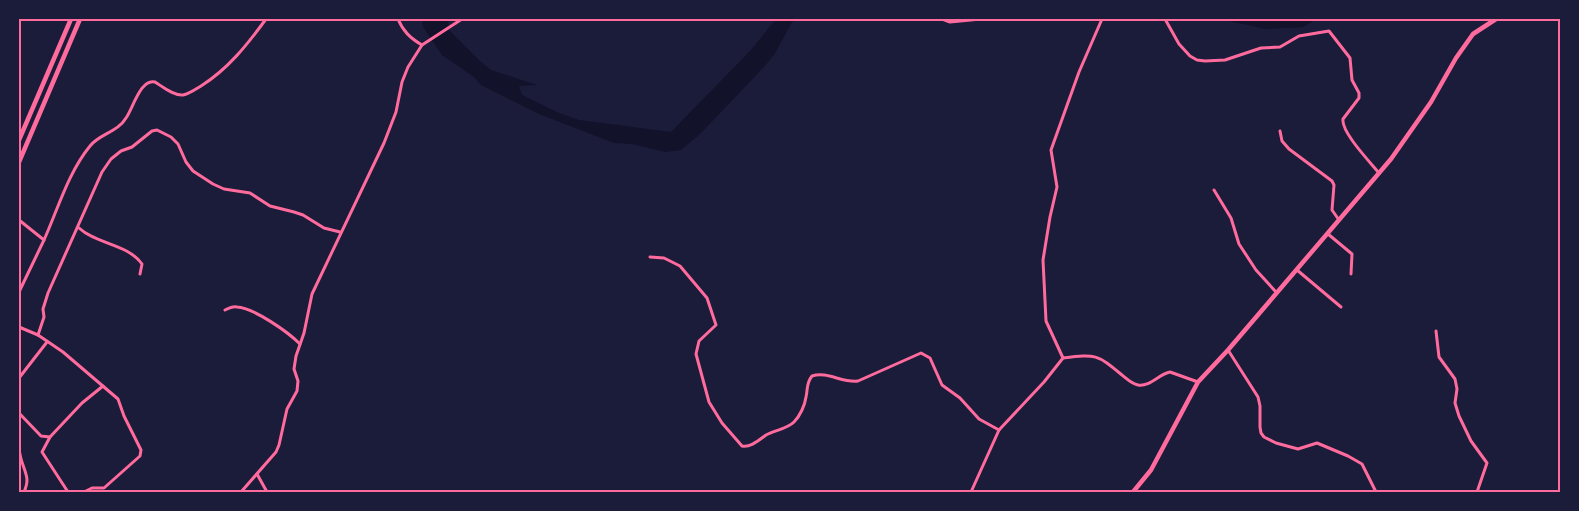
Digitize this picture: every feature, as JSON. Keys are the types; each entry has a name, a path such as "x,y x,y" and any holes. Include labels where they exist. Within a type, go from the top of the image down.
{"street":[{"path":"19,140 71,19"},
{"path":"19,162 80,19"},
{"path":"19,292 83,156 91,144 118,127 126,119 145,84 152,81 176,94 184,95 194,91 229,65 266,19"},
{"path":"398,19 407,34 422,45"},
{"path":"241,492 245,490 276,452 279,445 287,409 297,391 298,381 294,369 296,356 312,294 384,143 396,112 402,82 408,67 422,45 462,19"},
{"path":"702,19 708,19"},
{"path":"942,19 950,22 981,19"},
{"path":"986,19 1020,19"},
{"path":"1063,358 1046,321 1043,260 1057,187 1051,150 1102,19"},
{"path":"1165,19 1179,44 1190,56 1197,60 1205,61 1225,60 1261,48 1280,47 1299,36 1329,31 1350,58 1352,80 1360,95 1343,119 1343,126 1379,173"},
{"path":"1133,492 1151,470 1198,382 1228,350 1379,173 1431,102 1456,58 1473,34 1496,19"},
{"path":"38,336 44,317 43,309 48,293 107,164 121,151 132,147 152,131 157,130 171,137 178,144 192,171 213,184 224,189 250,193 270,206 303,215 324,228 340,232"},
{"path":"1280,131 1282,141 1289,149 1332,181 1334,185 1332,210 1340,220"},
{"path":"1214,190 1230,218 1239,244 1256,270 1276,292"},
{"path":"19,220 44,240"},
{"path":"79,228 89,236 138,259 142,264 140,274"},
{"path":"1328,234 1352,254 1351,274"},
{"path":"650,257 664,258 680,266 707,298 716,325 698,341 696,354 709,402 722,423 742,446 751,445 774,430 794,422 806,400 806,387 812,376 817,374 850,382 858,381 921,353 930,358 942,385 960,398 980,419 999,430"},
{"path":"1296,269 1341,307"},
{"path":"226,310 235,306 253,313 280,328 300,344"},
{"path":"19,327 38,336 63,352 118,399 142,453 104,488 92,488 84,492"},
{"path":"1436,330 1439,357 1454,378 1456,389 1455,403 1459,416 1471,441 1487,463 1486,472 1477,492"},
{"path":"19,378 47,342"},
{"path":"1228,350 1258,397 1260,428 1264,437 1276,443 1298,449 1317,443 1348,456 1362,464 1376,492"},
{"path":"971,492 999,430 1044,382 1063,358 1084,355 1103,359 1132,383 1140,386 1170,372 1198,382"},
{"path":"68,492 42,452 50,437 82,403 103,386"},
{"path":"19,413 42,436 50,437"},
{"path":"19,450 28,478 24,492"},
{"path":"257,474 267,492"}],"shaded area":[{"path":"422,19 448,19 449,30 480,61 491,70 537,85 519,86 522,95 559,113 579,120 671,132 751,50 776,19 798,19 792,22 774,55 763,68 700,134 681,150 665,152 632,144 614,143 539,114 481,85 474,77 442,55 423,27"},
{"path":"1220,19 1317,19 1303,27 1266,29"}]}
